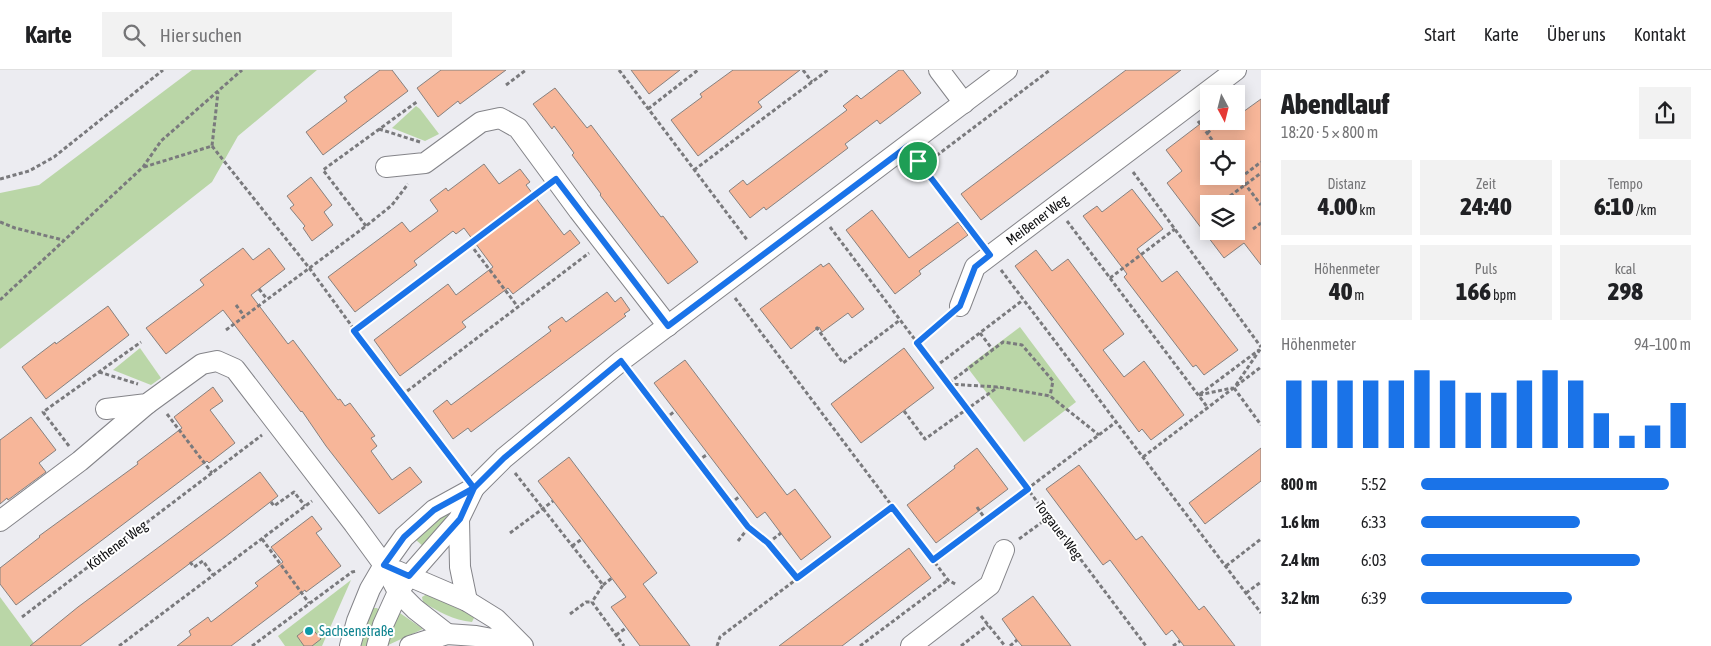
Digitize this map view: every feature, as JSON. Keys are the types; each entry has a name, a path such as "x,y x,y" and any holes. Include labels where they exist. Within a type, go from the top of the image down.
{"street":[{"path":"939,70 964,103"},
{"path":"350,646 357,621 370,589 384,565 404,537 434,510 474,488 504,458 621,361 819,212 913,153 964,103 1007,70"},
{"name":"Meißener Weg","path":"960,306 975,267 1236,70"},
{"path":"386,167 425,163 481,122 500,118 518,128 668,326"},
{"path":"0,521 80,461 149,396 202,364 217,361 235,369 384,565 404,584 415,609 447,634"},
{"path":"106,409 149,396"},
{"path":"378,646 383,625 404,584 460,519 474,488"},
{"path":"460,519 460,566 467,601"},
{"path":"911,646 990,584 1004,550"},
{"path":"404,584 467,601 496,619 521,645"},
{"path":"410,646 447,634 476,636 521,645"}],"path":[{"path":"0,179 28,171 54,157 163,70"},
{"path":"506,85 526,70"},
{"path":"619,70 760,257"},
{"path":"648,109 698,70"},
{"path":"803,70 812,82"},
{"path":"694,170 828,70"},
{"path":"913,153 936,156 1050,70"},
{"path":"0,300 143,168 161,141 240,71"},
{"path":"218,91 212,146 310,268 354,331 474,488"},
{"path":"366,226 323,170 418,101"},
{"path":"1187,106 1212,140"},
{"path":"379,129 425,143"},
{"path":"1207,133 1211,130"},
{"path":"143,168 212,146"},
{"path":"913,153 1261,613"},
{"path":"1121,156 1261,348"},
{"path":"1245,174 1261,162"},
{"path":"226,330 392,205 425,163"},
{"path":"1261,172 1245,184 1261,206"},
{"path":"354,331 556,179"},
{"path":"1231,195 1244,185"},
{"path":"1055,206 1208,408"},
{"path":"819,212 917,343 960,306"},
{"path":"0,222 15,228 64,240"},
{"path":"1254,229 1261,223"},
{"path":"1110,278 1175,229"},
{"path":"402,395 603,242"},
{"path":"470,244 518,307"},
{"path":"724,284 948,580 959,586 1005,646"},
{"path":"259,289 267,299"},
{"path":"935,367 1024,300"},
{"path":"236,305 244,316"},
{"path":"816,327 843,362 900,320"},
{"path":"980,333 993,350"},
{"path":"80,461 44,412 141,342"},
{"path":"948,384 1004,342 1022,345 1053,381 1050,396"},
{"name":"Torgauer Weg","path":"917,343 1146,646"},
{"path":"1199,395 1234,388 1261,348"},
{"path":"1199,395 1261,348"},
{"path":"621,361 748,527 768,543 797,578"},
{"path":"1143,457 1261,367"},
{"path":"99,372 149,396 212,473"},
{"path":"948,384 999,387 1050,396 1099,435"},
{"path":"904,411 925,439 999,387"},
{"path":"1234,388 1261,425"},
{"path":"665,419 676,411"},
{"path":"933,560 1116,422"},
{"name":"Köthener Weg","path":"22,617 277,424"},
{"path":"697,461 708,454"},
{"path":"504,458 603,585"},
{"path":"119,646 328,490"},
{"path":"271,502 274,506 294,492 305,506"},
{"path":"730,504 740,496"},
{"path":"510,533 553,501"},
{"path":"717,646 720,637 892,507"},
{"path":"977,507 986,520"},
{"path":"1004,550 1049,517"},
{"path":"738,541 748,527"},
{"path":"768,543 781,533"},
{"path":"262,539 309,604"},
{"path":"572,546 582,539"},
{"path":"1226,566 1261,539"},
{"path":"190,562 194,567 203,561 213,575"},
{"path":"252,646 352,572 384,565"},
{"path":"592,602 603,585 612,578"},
{"path":"860,646 948,580"},
{"path":"1246,593 1261,582"},
{"path":"570,614 586,602 592,602"},
{"path":"592,602 624,646"},
{"path":"961,646 988,626"},
{"path":"616,636 626,628"},
{"path":"1010,646 1018,640"},
{"path":"1173,646 1180,641"}],"green space":[{"path":"192,70 317,70 238,136 212,182 0,349 0,193 39,185"},
{"path":"416,106 439,134 425,141 392,128"},
{"path":"1020,327 1076,402 1024,442 967,367"},
{"path":"140,348 161,378 151,385 113,370"},
{"path":"463,499 424,547 416,540 439,519"},
{"path":"351,580 322,646 285,646 278,636"},
{"path":"427,594 467,613 474,618 472,622 446,615 423,602 422,597"},
{"path":"0,597 36,646 0,646"},
{"path":"372,608 379,610 368,646 361,646"},
{"path":"397,611 423,629 386,646"}],"building":[{"path":"380,70 392,70 408,91 323,155 306,132 347,101 344,97"},
{"path":"441,70 506,70 460,104 458,101 438,117 417,88"},
{"path":"631,70 680,70 649,94"},
{"path":"733,70 800,70 758,102 762,107 698,156 671,120 702,97 700,94"},
{"path":"899,70 903,70 921,93 880,124 877,120 845,144 848,148 766,210 764,207 750,218 729,191 743,180 747,185 847,110 843,106 857,95 861,99"},
{"path":"1126,70 1181,70 981,220 961,194"},
{"path":"555,88 587,128 591,125 698,262 668,284 600,195 572,155 574,153 554,126 552,129 533,104"},
{"path":"1261,99 1261,265 1244,243 1224,258 1210,240 1245,240 1245,195 1200,195 1200,226 1167,183 1182,171 1166,150 1200,124 1200,130 1245,130 1245,111"},
{"path":"484,164 499,184 520,169 530,182 526,185 564,235 570,230 580,243 513,294 508,288 462,322 466,327 400,376 374,340 448,284 456,295 493,267 464,228 456,234 453,231 414,261 417,265 355,312 328,277 402,222 410,232 438,211 430,200 446,188 448,191"},
{"path":"311,177 332,205 324,212 333,225 312,241 303,228 305,226 290,208 294,205 287,196"},
{"path":"1132,189 1163,229 1137,249 1162,282 1177,271 1238,350 1204,375 1196,365 1193,367 1124,277 1127,274 1083,216 1097,206 1102,212"},
{"path":"872,210 909,258 958,222 968,235 919,271 921,274 895,294 846,230"},
{"path":"243,248 253,260 269,248 285,269 251,295 288,344 293,340 338,400 340,399 345,406 350,403 375,436 371,438 377,446 371,451 392,480 410,467 422,482 379,514 223,310 166,354 146,328 204,285 200,280"},
{"path":"1036,250 1052,271 1068,259 1124,334 1103,350 1124,377 1144,361 1184,415 1151,440 1142,429 1139,432 1015,266"},
{"path":"829,263 864,309 852,318 848,313 822,332 819,327 791,349 760,309 821,264 823,267"},
{"path":"607,292 615,302 621,297 630,310 624,314 626,316 471,432 468,428 453,439 433,411 447,400 451,405 551,331 548,327 562,317 566,322"},
{"path":"108,306 129,335 46,399 22,367"},
{"path":"904,348 934,388 861,443 831,404"},
{"path":"685,360 787,495 795,489 831,537 801,560 765,512 757,518 654,383"},
{"path":"213,387 223,401 210,410 235,443 209,463 207,461 16,605 0,584 0,568 39,536 138,464 137,462 182,428 174,417"},
{"path":"31,417 56,450 39,463 46,472 0,504 0,440"},
{"path":"977,448 1008,489 936,543 907,505 955,468 954,466"},
{"path":"1261,448 1261,481 1205,524 1189,503"},
{"path":"569,457 657,573 643,584 690,646 640,646 611,607 626,597 538,481"},
{"path":"1079,465 1136,540 1142,536 1199,610 1204,606 1235,646 1184,646 1172,630 1166,635 1110,560 1103,565 1046,489"},
{"path":"260,472 278,496 225,537 80,646 30,646 78,607"},
{"path":"312,516 322,529 316,533 341,566 306,592 305,590 231,646 177,646 191,635 189,631 208,617 211,622 258,586 255,583 283,562 271,547"},
{"path":"909,548 931,578 842,646 779,646"},
{"path":"1033,596 1071,646 1022,646 1017,640 1002,619"},
{"name":"Sachsenstraße","path":"310,626 321,639 312,646 304,646 297,636"}],"place":[{"name":"Sachsenstraße","path":"309,631"}],"route":[{"path":"918,161 908,146 668,326 556,179 354,331 474,488 434,510 404,537 384,565 409,576 460,519 474,488 504,458 621,361 748,527 768,543 797,578 892,507 933,560 1028,489 917,343 960,306 975,267 990,255 918,161"}]}
